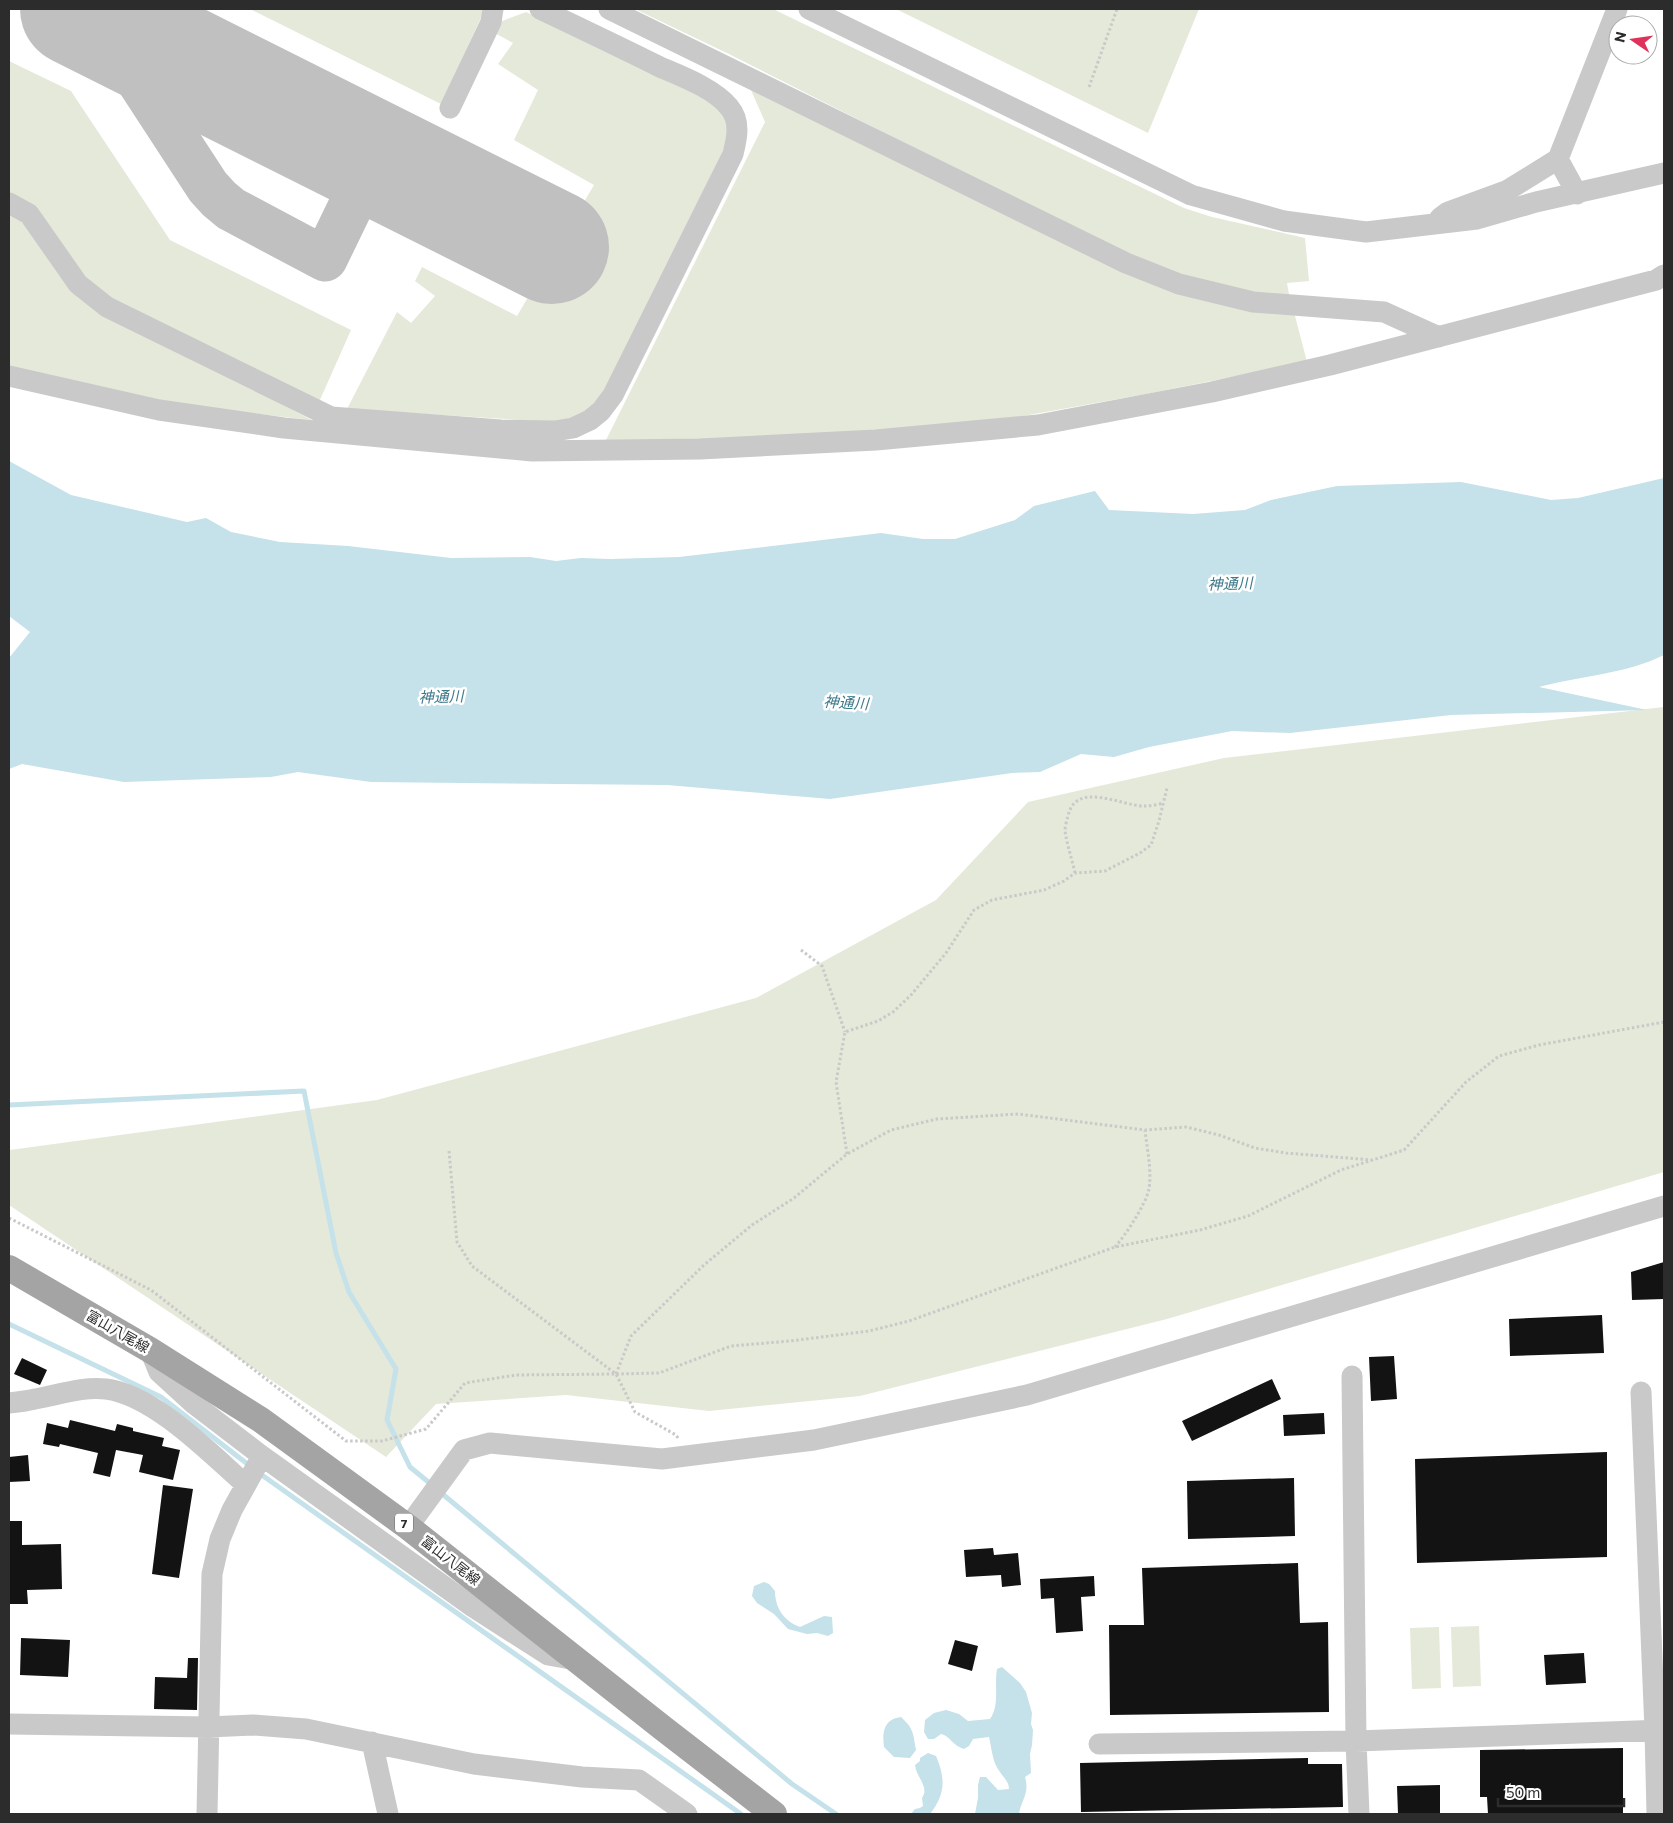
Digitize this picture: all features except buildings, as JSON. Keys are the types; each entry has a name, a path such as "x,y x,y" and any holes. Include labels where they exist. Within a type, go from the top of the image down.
{"main road":[{"name":"富山八尾線","path":"9,1268 150,1350 261,1420 408,1526 774,1814"}],"street":[{"path":"450,108 491,22 492,9"},
{"path":"9,203 29,214 78,284 107,307 331,417 501,430 555,431 574,428 590,420 601,411 613,395 733,154 737,139 737,124 730,107 714,94 540,9"},
{"path":"609,9 1126,263 1179,284 1253,302 1384,312 1440,337"},
{"path":"809,9 1190,195 1284,221 1366,232 1477,219 1536,202 1664,173"},
{"path":"1434,224 1448,212 1508,190 1558,159 1617,9"},
{"path":"1558,159 1577,194"},
{"path":"9,376 159,410 284,428 532,451 700,449 876,440 1038,425 1212,392 1440,337 1656,280 1664,275"},
{"path":"408,1526 464,1450 490,1443 662,1459 814,1440 1027,1395 1664,1206"},
{"path":"150,1350 159,1372 194,1404 254,1470"},
{"path":"1352,1376 1356,1741 1359,1814"},
{"path":"9,1403 34,1400 75,1390 107,1389 137,1398 175,1424 254,1470 548,1654 576,1660"},
{"path":"1641,1392 1660,1730 1657,1814"},
{"path":"207,1814 212,1574 220,1539 232,1510 254,1470"},
{"path":"9,1724 208,1727 252,1725 306,1729 474,1764 582,1777 639,1780 687,1814"},
{"path":"1099,1744 1356,1741 1660,1730"},
{"path":"372,1742 388,1814"}],"path":[{"path":"1089,87 1116,9"},
{"path":"845,1032 878,1021 893,1012 911,996 946,953 974,910 992,900 1044,890 1064,881 1075,873 1105,871 1140,853 1151,845 1167,788"},
{"path":"1075,873 1065,829 1069,810 1076,802 1084,797 1092,796 1143,806 1163,803"},
{"path":"801,950 822,966 845,1032 836,1082 847,1154"},
{"path":"9,1218 151,1290 346,1441 382,1440 426,1429 465,1383 516,1376 659,1373 731,1346 869,1331 909,1321 1115,1248 1200,1230 1248,1216 1341,1170 1404,1150 1466,1082 1499,1056 1539,1045 1664,1022"},
{"path":"616,1374 631,1336 704,1265 752,1224 794,1198 847,1154 891,1130 937,1119 1018,1114 1145,1130 1186,1127 1219,1135 1255,1148 1286,1153 1373,1160"},
{"path":"1115,1248 1122,1239 1148,1190 1149,1166 1145,1130"},
{"path":"449,1151 457,1242 472,1266 616,1374 635,1412 676,1435 688,1455"}],"green space":[{"path":"250,9 485,9 441,104"},
{"path":"635,9 773,9 1184,208 1212,217 1305,238 1309,281 1287,283 1290,300 1161,273 731,55"},
{"path":"896,9 1199,9 1148,133"},
{"path":"526,12 712,98 723,109 730,136 606,392 594,409 567,423 347,409 397,312 411,323 435,296 415,281 422,267 517,316 594,185 514,140 538,90 498,64 513,43 491,31 497,23"},
{"path":"9,61 71,91 170,240 351,330 319,402 116,302 97,289 9,196"},
{"path":"751,90 1164,285 1294,312 1307,362 1146,394 967,426 727,443 605,442 765,122"},
{"path":"9,213 29,223 99,310 312,420 187,406 9,366"},
{"path":"1664,707 1664,1172 1167,1319 860,1396 709,1411 566,1395 436,1404 386,1457 9,1205 10,1150 377,1100 756,998 936,900 1028,802 1224,758"},
{"path":"1479,1626 1481,1686 1453,1687 1451,1627"},
{"path":"1439,1627 1441,1688 1412,1689 1410,1628"}],"water":[{"name":"神通川","path":"9,461 71,495 187,522 206,518 231,532 280,542 348,546 451,558 530,557 556,561 581,558 679,557 881,533 923,539 955,539 1015,520 1034,506 1095,491 1109,510 1193,514 1245,510 1271,500 1337,486 1461,482 1551,500 1578,498 1664,478 1664,655 1619,671 1539,687 1647,710 1451,715 1290,733 1232,731 1149,747 1114,757 1081,754 1040,772 1012,773 830,799 667,785 371,782 298,772 271,777 124,782 22,764 9,769 9,658 30,632 9,616"},
{"path":"764,1582 769,1584 775,1591 779,1608 789,1621 800,1627 824,1616 832,1617 833,1633 828,1636 817,1633 807,1634 788,1629 774,1614 757,1603 752,1596 754,1586"},
{"path":"1002,1667 1020,1683 1026,1692 1032,1713 1031,1773 1025,1777 1026,1792 1019,1814 975,1814 980,1777 986,1777 998,1790 1009,1789 1007,1782 995,1764 989,1737 973,1739 969,1746 964,1749 941,1734 934,1739 928,1739 924,1732 925,1720 934,1713 946,1710 959,1714 968,1721 990,1719 996,1702 997,1669"},
{"path":"901,1717 911,1728 913,1735 916,1750 910,1758 894,1757 884,1747 883,1736 885,1727 891,1720"},
{"path":"928,1753 936,1756 939,1764 942,1779 941,1793 930,1814 911,1814 915,1809 923,1806 924,1786 915,1765 920,1761 920,1758"}],"waterway":[{"path":"9,1105 304,1091 336,1253 349,1292 396,1369 387,1420 410,1467 432,1485"},
{"path":"9,1324 161,1397 250,1466"},
{"path":"259,1473 741,1814"},
{"path":"440,1492 792,1784 836,1814"}],"taxiway":[{"path":"99,20 208,187 219,199 231,209 325,259 374,158"}],"runway":[{"path":"77,9 552,247"}]}
